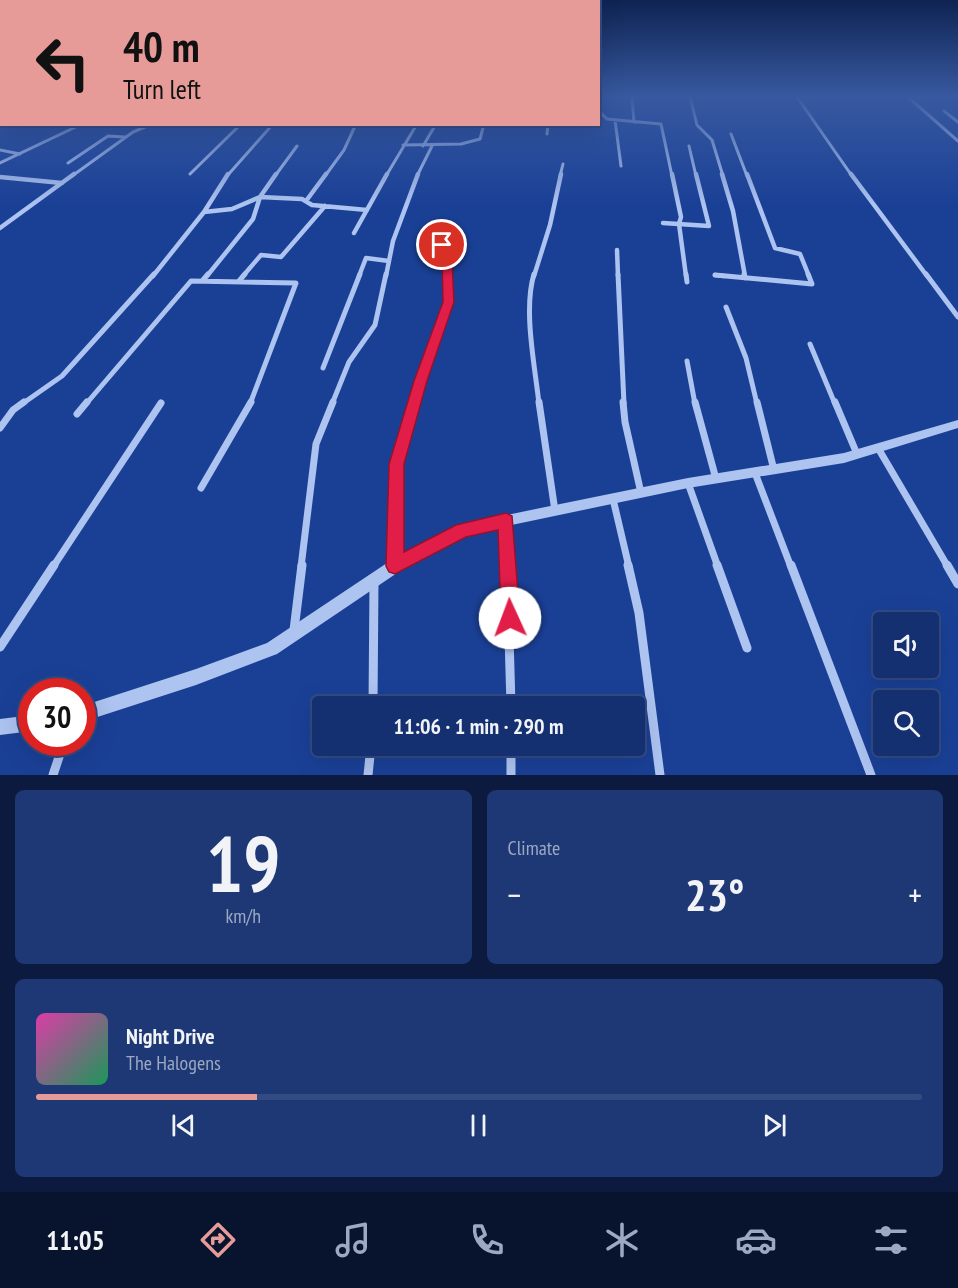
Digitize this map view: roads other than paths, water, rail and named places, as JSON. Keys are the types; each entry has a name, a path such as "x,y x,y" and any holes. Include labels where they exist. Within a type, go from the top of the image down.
{"street":[{"path":"0,164 64,133"},
{"path":"0,228 134,133"},
{"path":"190,174 232,133"},
{"path":"0,428 13,410 70,367 140,292 204,212 226,177 265,133"},
{"path":"306,201 344,150 352,133"},
{"path":"354,233 411,133"},
{"path":"423,146 431,133"},
{"path":"403,145 461,144 480,139 482,133"},
{"path":"617,133 621,166"},
{"path":"663,133 681,217 679,224 687,282"},
{"path":"705,133 712,140 730,201 745,278"},
{"path":"822,133 958,317"},
{"path":"714,275 812,284 800,254 776,248 731,134"},
{"path":"68,163 108,136 126,137"},
{"path":"202,281 234,245 253,219 260,197 297,146"},
{"path":"294,635 316,444 349,362 375,325 393,242 421,165 432,146"},
{"path":"663,223 709,226 689,146"},
{"path":"0,150 22,154"},
{"path":"555,511 546,462 532,344 531,285 550,225 563,164"},
{"path":"0,177 62,183"},
{"path":"204,212 232,209 260,197 367,210"},
{"path":"239,281 261,255 281,258 325,206"},
{"path":"395,566 397,464 421,381 449,302 447,260 436,231"},
{"path":"617,250 619,346 625,422 641,493"},
{"path":"323,368 366,258 389,261"},
{"path":"77,414 191,281 296,283 253,399 201,488"},
{"path":"726,307 746,358 774,470"},
{"path":"810,344 857,454"},
{"path":"687,361 698,421 716,479"},
{"path":"0,646 161,403"},
{"path":"96,709 272,649 395,566 462,530 688,483 857,454 958,424"},
{"path":"878,448 958,584"},
{"path":"755,473 871,775"},
{"path":"688,483 747,648"},
{"path":"613,499 639,613 660,775"},
{"path":"506,521 511,696"},
{"path":"373,696 374,580"},
{"path":"0,727 18,725"},
{"path":"53,775 59,756"},
{"path":"368,775 369,756"},
{"path":"511,756 511,775"}]}
